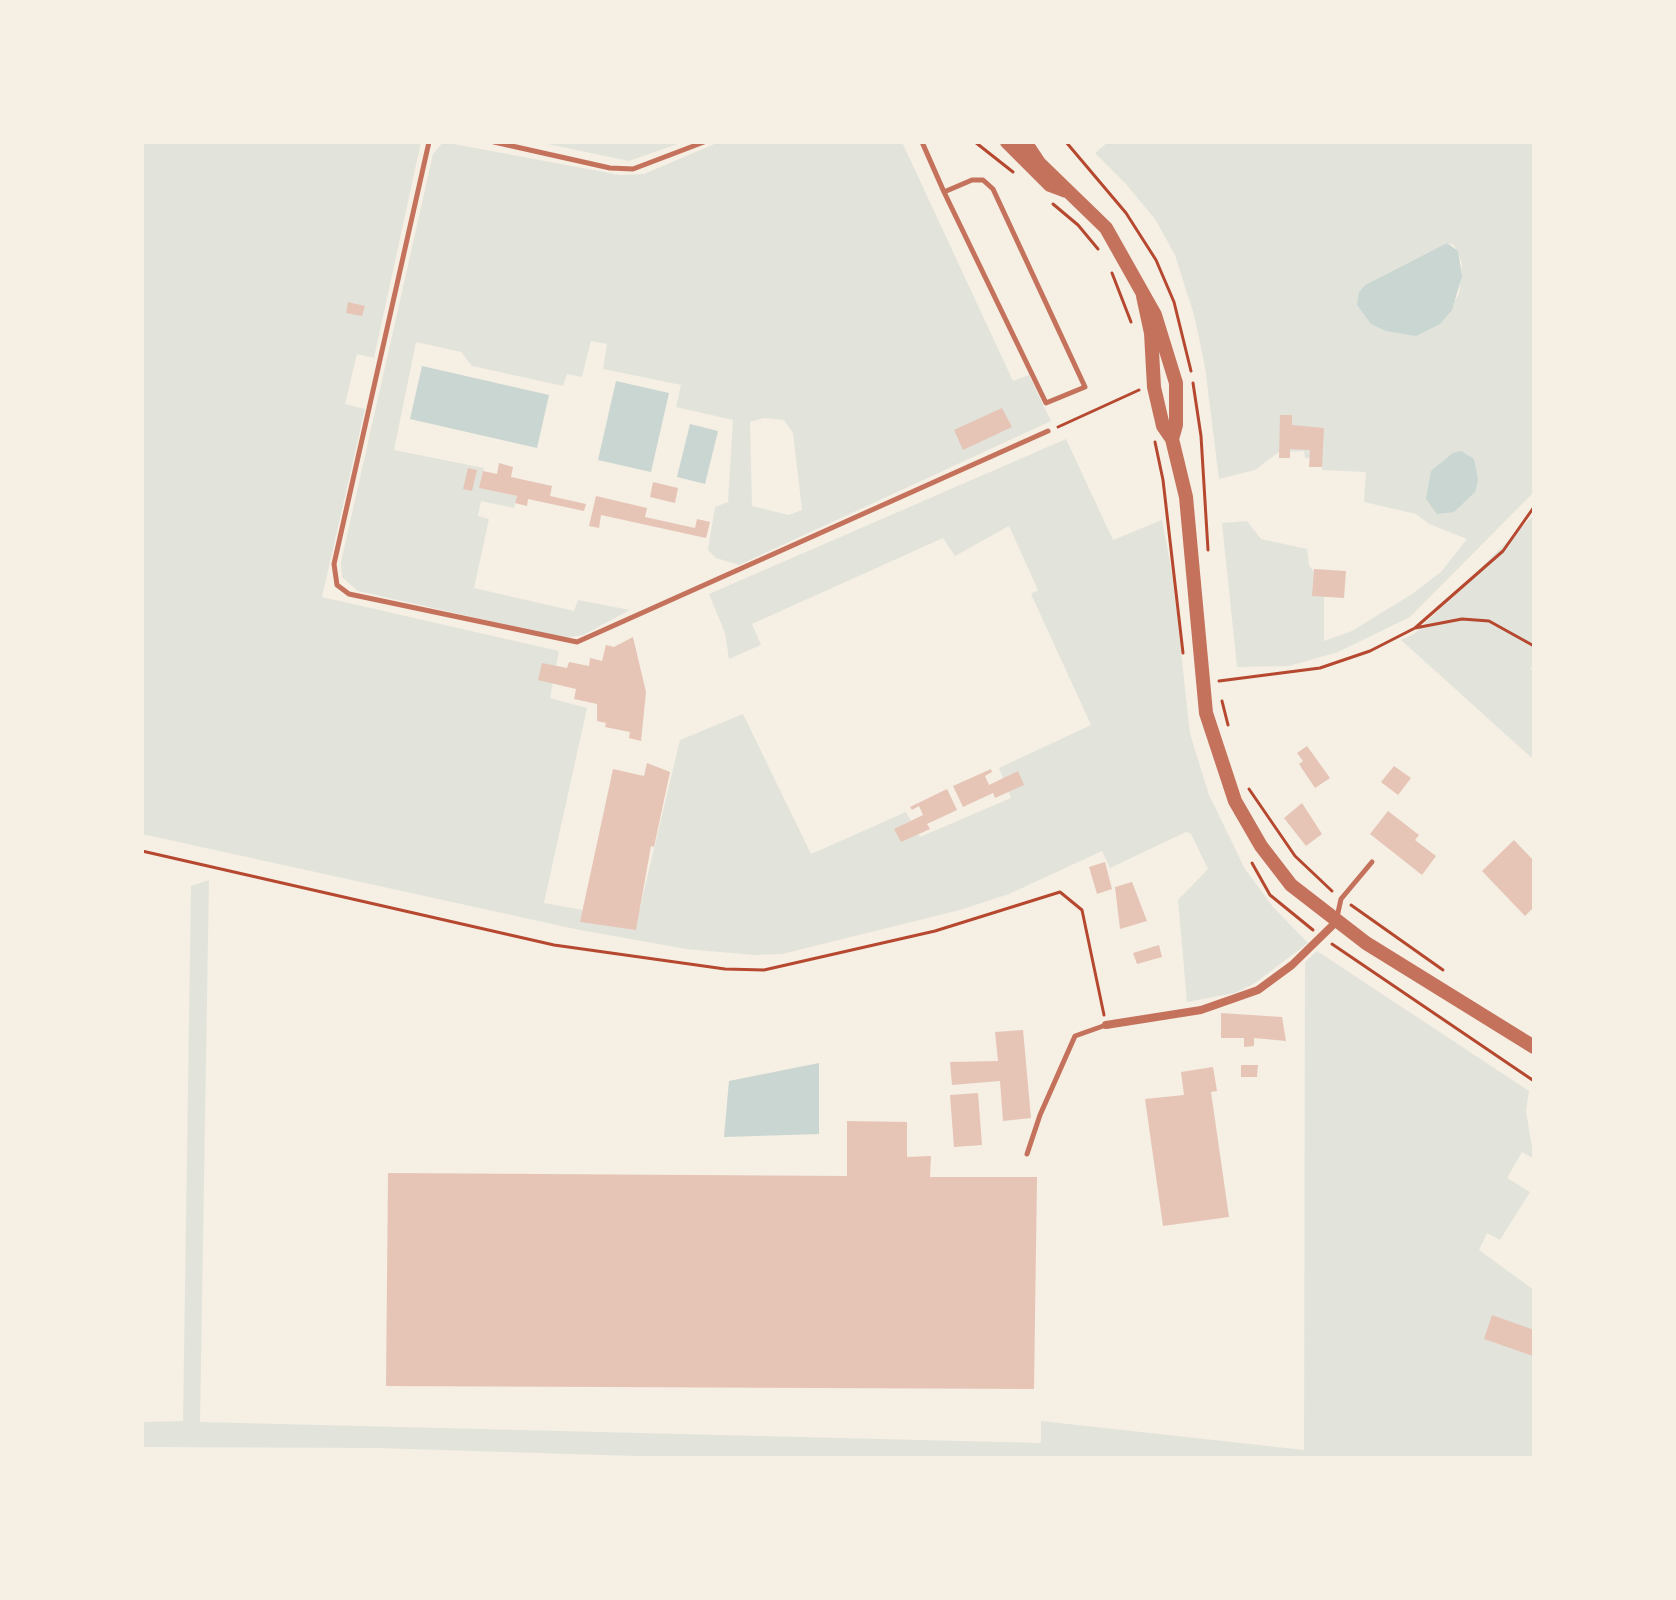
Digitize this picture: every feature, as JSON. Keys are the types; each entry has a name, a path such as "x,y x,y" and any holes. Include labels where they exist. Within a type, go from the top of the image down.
{"street":[{"path":"1007,142 1050,185 1066,191"},
{"path":"1025,142 1066,191 1106,228 1130,265 1155,315 1176,383 1176,425 1172,439"},
{"path":"1143,296 1151,333 1154,387 1163,426 1172,439 1186,497 1202,683 1215,747 1235,801 1261,846 1291,885 1336,922 1534,1047"},
{"path":"1106,1025 1201,1010 1258,990 1336,922"}],"lane":[{"path":"429,142 334,564 337,585 349,594 577,642 1048,431"},
{"path":"494,142 610,168 633,169 704,142"},
{"path":"922,142 944,192 1046,403 1085,387 993,189 983,180 972,180 944,192"},
{"path":"1336,922 1341,899 1372,862"},
{"path":"1027,1154 1040,1115 1075,1036 1106,1025"}],"path":[{"path":"975,142 1019,177"},
{"path":"1042,196 1078,225 1103,255"},
{"path":"1108,266 1132,326"},
{"path":"1139,380 1144,402"},
{"path":"1176,383 1193,380"},
{"path":"1048,431 1140,389"},
{"path":"1151,429 1155,443"},
{"path":"1231,736 1217,681 1320,668 1370,651 1415,628 1503,551 1534,507"},
{"path":"1415,628 1462,619 1489,621 1534,646"},
{"path":"1247,784 1295,856 1341,899 1451,976"},
{"path":"142,851 554,945 725,969 764,970 935,931 1060,892 1082,910 1106,1025"},
{"path":"1322,937 1534,1081"}],"shaded area":[{"path":"142,142 421,142 374,358 357,354 345,404 365,409 322,597 559,651 550,698 587,708 544,903 637,920 680,740 743,714 811,854 906,812 920,837 1011,798 999,768 1091,725 1031,594 1038,590 1009,526 955,556 943,538 752,624 761,645 729,659 725,633 709,594 1066,439 1113,540 1162,520 1173,578 1190,734 1209,795 1245,869 1273,907 1308,943 1255,983 1235,993 1187,1002 1178,900 1208,869 1191,834 1186,832 1110,868 1102,851 1009,894 960,910 782,954 754,955 686,949 575,929 142,834"},
{"path":"443,142 620,175 644,174 719,142 902,142 1013,381 1029,375 1051,421 739,565 716,558 708,550 715,507 728,502 733,420 676,407 681,385 603,369 607,344 591,341 582,377 567,374 563,386 472,366 461,352 416,342 394,450 484,468 480,488 517,496 514,508 481,501 478,516 489,519 474,588 574,611 578,600 630,610 583,635 565,638 358,591 342,577 341,562 433,154","holes":["764,418 784,420 793,433 802,510 789,515 752,506 750,422"]},
{"path":"538,142 683,142 629,161"},
{"path":"1108,142 1534,142 1534,492 1410,617 1338,652 1289,666 1237,667 1222,523 1247,521 1261,539 1307,549 1309,565 1324,586 1324,641 1352,631 1412,594 1441,572 1467,539 1429,524 1416,514 1364,502 1366,472 1322,470 1322,458 1305,458 1304,451 1279,452 1255,470 1219,479 1205,367 1194,315 1175,255 1155,219 1095,153","holes":["1447,243 1454,245 1462,263 1459,294 1440,324 1359,292 1365,285"]},
{"path":"1447,243 1458,251 1462,276 1452,310 1440,324 1416,336 1386,331 1371,324 1357,305 1359,292 1365,285"},
{"path":"422,366 549,395 537,448 410,419"},
{"path":"616,381 669,393 651,472 598,460"},
{"path":"690,424 718,431 705,484 677,477"},
{"path":"1461,451 1474,459 1478,480 1475,492 1454,512 1437,514 1426,499 1431,471 1453,453"},
{"path":"1534,515 1534,664 1530,669 1534,671 1534,760 1401,640 1414,634"},
{"path":"209,880 200,1422 1041,1443 1041,1421 1304,1450 1305,962 1317,951 1529,1091 1526,1111 1534,1159 1522,1152 1507,1178 1530,1192 1500,1240 1487,1233 1479,1250 1534,1290 1534,1458 701,1458 376,1448 142,1447 142,1422 183,1421 191,886"},
{"path":"819,1063 819,1134 724,1137 729,1081"}],"building":[{"path":"348,302 365,306 362,316 346,313"},
{"path":"1002,408 1012,427 963,450 954,430"},
{"path":"1280,415 1292,415 1292,425 1324,428 1322,467 1309,467 1310,450 1290,449 1290,458 1279,458"},
{"path":"499,463 513,467 511,477 552,486 550,496 586,504 584,511 528,499 527,506 515,503 517,496 479,488 483,471 497,474"},
{"path":"468,468 477,470 472,491 463,489"},
{"path":"653,482 678,488 675,503 650,497"},
{"path":"596,496 647,508 645,517 695,528 697,519 710,522 706,538 601,515 599,528 589,526"},
{"path":"1314,569 1346,571 1344,598 1312,596"},
{"path":"633,637 646,692 641,741 629,738 630,732 605,727 606,723 597,721 597,704 574,699 576,689 538,680 542,663 567,668 569,662 589,666 590,658 602,661 606,645 614,647"},
{"path":"1307,746 1330,778 1315,788 1299,764 1303,761 1297,753"},
{"path":"647,763 670,772 654,847 651,846 636,930 580,922 613,769 644,776"},
{"path":"1394,766 1411,778 1398,795 1381,782"},
{"path":"991,769 992,772 985,776 989,785 1018,771 1024,785 995,798 993,793 963,807 953,786"},
{"path":"947,789 957,810 927,824 930,829 901,842 894,829 923,815 919,806 912,810 910,807"},
{"path":"1302,803 1322,834 1306,846 1284,818"},
{"path":"1388,811 1419,835 1415,840 1436,856 1422,875 1370,834"},
{"path":"1514,840 1534,861 1534,907 1525,916 1482,871"},
{"path":"1105,862 1112,889 1097,894 1089,867"},
{"path":"1132,882 1147,921 1120,929 1115,887"},
{"path":"1159,945 1162,957 1137,964 1133,953"},
{"path":"1221,1013 1282,1017 1286,1041 1254,1038 1254,1046 1244,1047 1244,1038 1221,1038"},
{"path":"1023,1030 1031,1118 1003,1121 1000,1081 952,1085 950,1062 998,1061 995,1032"},
{"path":"1241,1065 1258,1065 1257,1077 1241,1077"},
{"path":"1213,1067 1217,1091 1211,1092 1229,1217 1163,1226 1145,1099 1184,1095 1181,1072"},
{"path":"978,1093 982,1145 954,1147 950,1095"},
{"path":"847,1121 907,1122 907,1157 931,1156 930,1177 1037,1177 1034,1389 386,1386 388,1173 847,1176"},
{"path":"1492,1315 1534,1330 1533,1356 1484,1339"}]}
